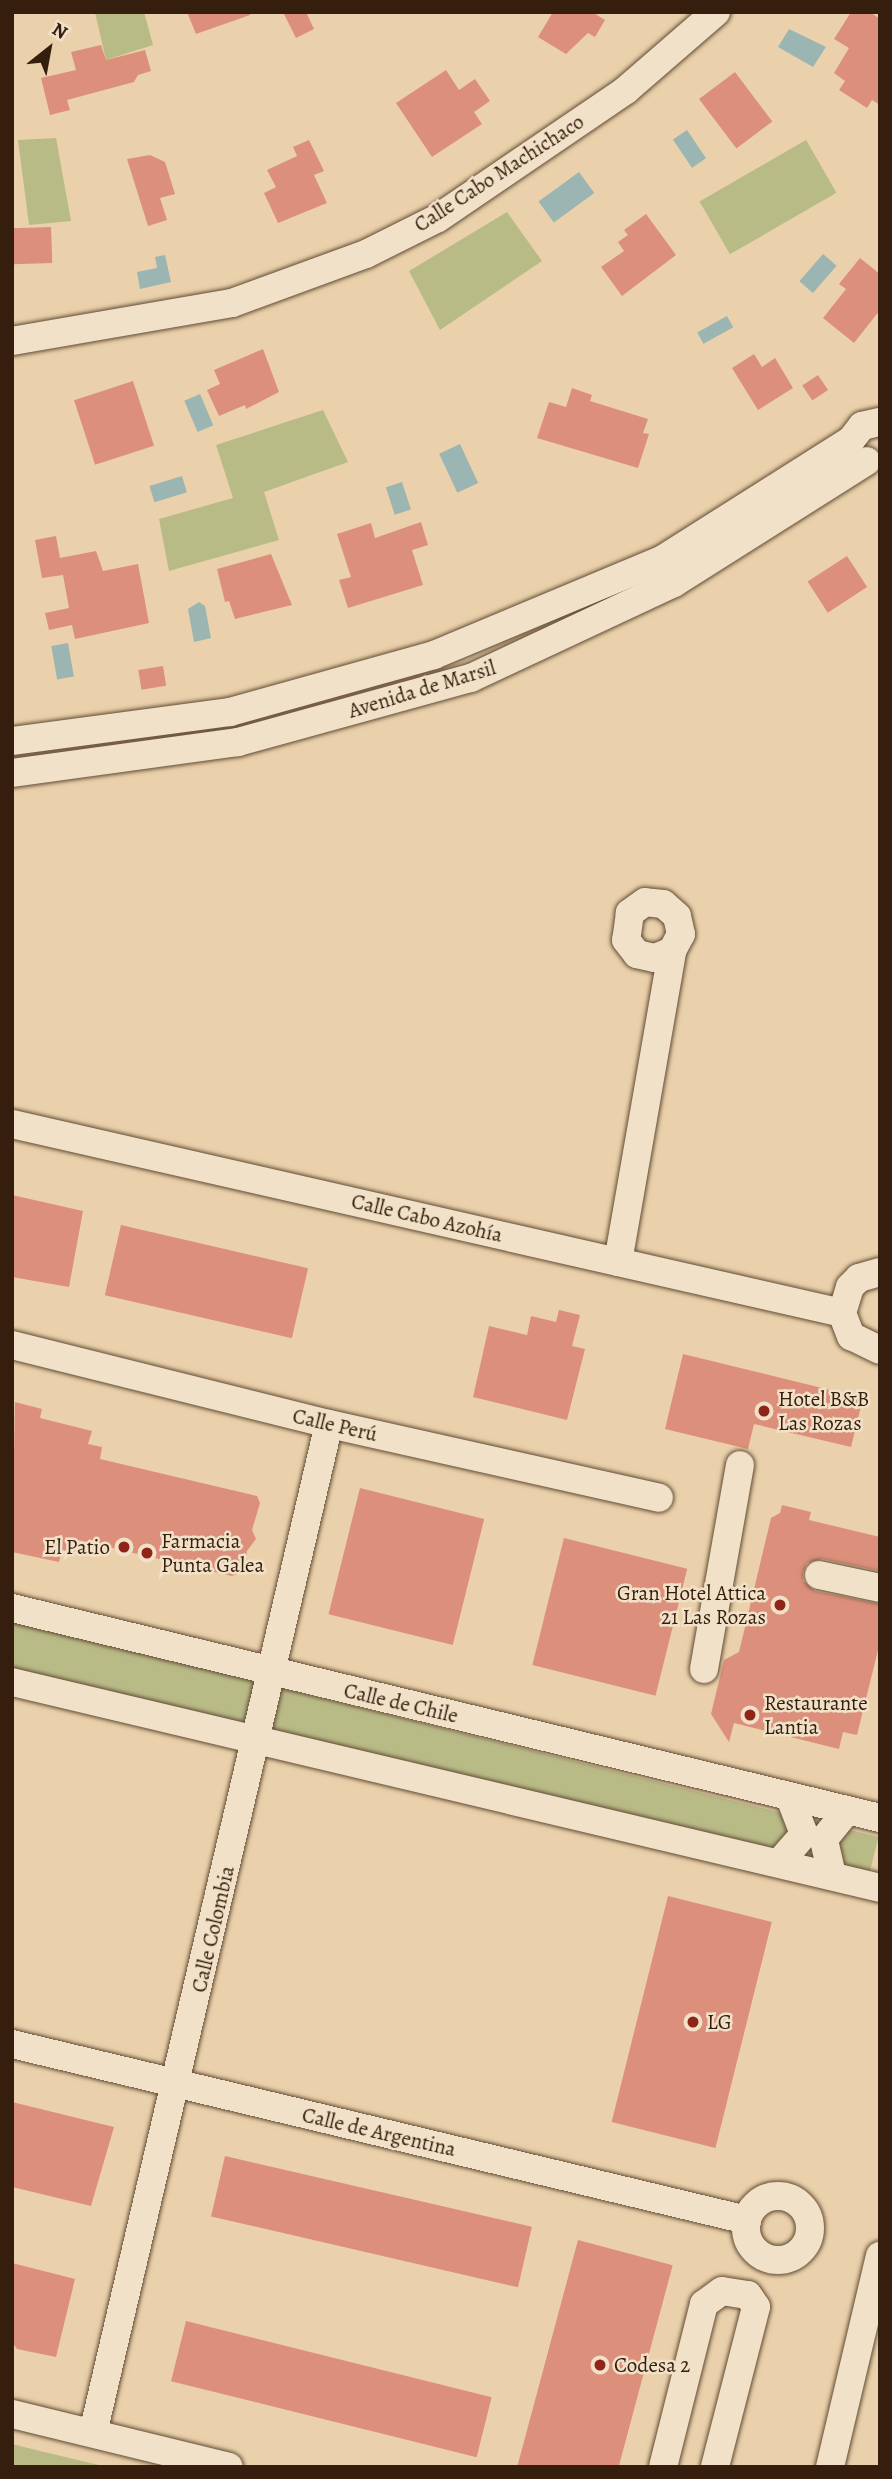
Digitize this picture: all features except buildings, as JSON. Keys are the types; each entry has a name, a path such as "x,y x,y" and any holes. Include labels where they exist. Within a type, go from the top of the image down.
{"street":[{"name":"Calle Cabo Machichaco","path":"12,341 232,303 366,254 438,218 626,90 716,12"},
{"path":"866,453 862,426 880,422"},
{"name":"Avenida de Marsil","path":"12,741 230,712 434,656 663,559 866,453"},
{"name":"Avenida de Marsil","path":"12,772 239,742 471,678 674,583 866,453"},
{"path":"618,1262 672,951"},
{"name":"Calle Cabo Azohía","path":"12,1124 842,1312"},
{"path":"880,1272 859,1278 850,1287 842,1312 851,1336 880,1350"},
{"name":"Calle Perú","path":"12,1345 329,1424 659,1498"},
{"name":"Calle Colombia","path":"93,2433 258,1741 329,1424"},
{"path":"704,1669 740,1465"},
{"path":"819,1575 880,1588"},
{"name":"Calle de Chile","path":"12,1608 880,1818"},
{"path":"12,1682 880,1888"},
{"path":"779,1863 804,1834 790,1797"},
{"path":"832,1875 824,1839 847,1811"},
{"name":"Calle de Argentina","path":"12,2044 747,2220"},
{"path":"830,2467 880,2256"},
{"path":"663,2467 704,2304 722,2291 748,2295 756,2307 715,2467"},
{"path":"12,2414 229,2467"}],"green space":[{"path":"95,12 144,12 153,45 106,60"},
{"path":"56,138 71,221 29,225 18,140"},
{"path":"806,140 836,193 730,254 699,202"},
{"path":"507,212 542,261 440,330 409,271"},
{"path":"323,410 348,462 264,492 279,540 169,571 159,519 233,498 216,445"},
{"path":"12,1621 878,1837 867,1883 12,1669"},
{"path":"12,2444 36,2450 107,2467 12,2467"}],"water":[{"path":"789,29 826,47 813,67 778,47"},
{"path":"687,130 706,158 692,168 673,140"},
{"path":"579,172 594,193 554,222 539,201"},
{"path":"823,254 837,266 813,293 799,281"},
{"path":"165,255 171,282 140,289 137,272 157,268 155,257"},
{"path":"727,316 733,327 704,344 697,332"},
{"path":"200,394 213,425 198,432 184,401"},
{"path":"460,444 478,483 457,493 439,454"},
{"path":"182,476 187,492 154,502 149,486"},
{"path":"402,482 411,510 395,515 386,487"},
{"path":"199,602 205,606 211,638 194,642 188,609"},
{"path":"68,643 74,676 57,679 51,646"}],"place":[{"name":"Hotel B&B Las Rozas","path":"764,1411"},
{"name":"El Patio","path":"124,1547"},
{"name":"Farmacia Punta Galea","path":"147,1553"},
{"name":"Gran Hotel Attica 21 Las Rozas","path":"780,1605"},
{"name":"Restaurante Lantia","path":"750,1715"},
{"name":"LG","path":"693,2022"},
{"name":"Codesa 2","path":"600,2365"}]}
